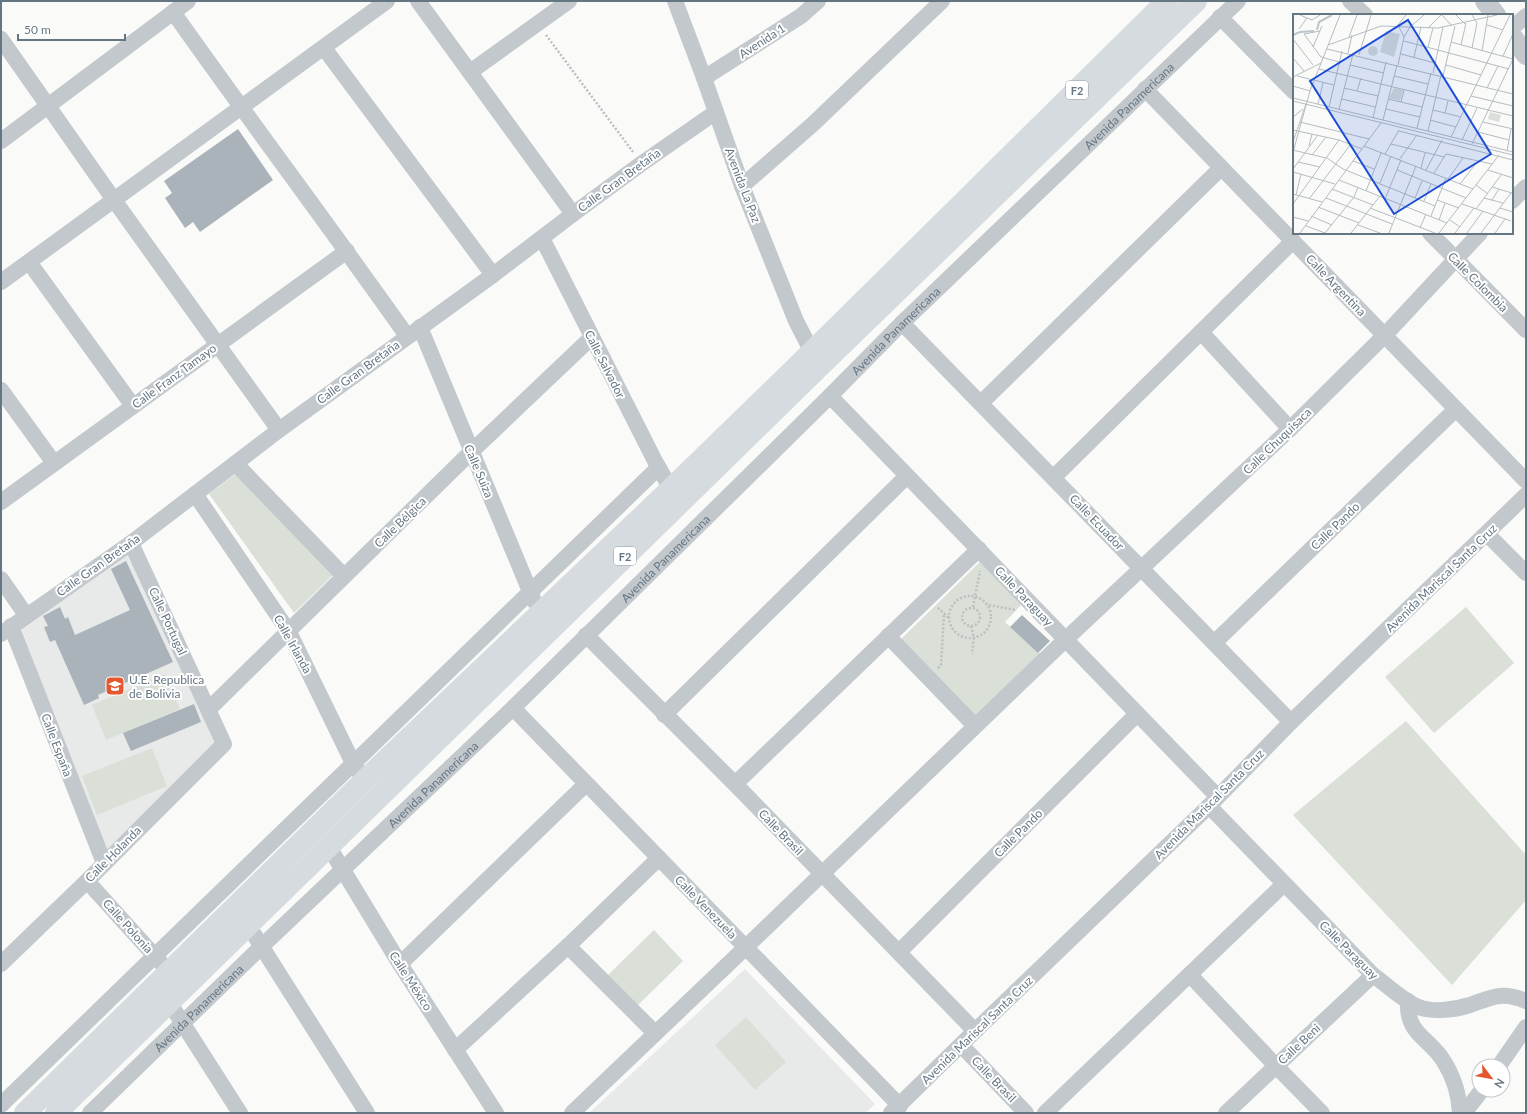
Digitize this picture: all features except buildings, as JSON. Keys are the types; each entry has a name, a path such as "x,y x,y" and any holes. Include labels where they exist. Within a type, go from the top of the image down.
{"highway":[{"name":"Avenida Panamericana","path":"56,1113 329,847 817,358 1167,1"},
{"name":"Avenida Panamericana","path":"25,1113 162,964 359,772 540,614 670,489 817,358 1196,1"}],"street":[{"path":"1,141 188,1"},
{"path":"1,282 387,1"},
{"path":"418,1 573,214"},
{"path":"470,72 569,1"},
{"name":"Avenida La Paz","path":"675,1 742,186 796,321 817,358"},
{"name":"Avenida 1","path":"704,78 799,8 818,1"},
{"path":"742,186 813,124 942,1"},
{"name":"Avenida Panamericana","path":"90,1113 261,947 513,708 830,396 902,323 1238,1"},
{"path":"1350,1 1364,14"},
{"path":"1485,1 1495,14"},
{"name":"Calle Suiza","path":"173,12 241,108 347,251 414,332 471,452 540,614"},
{"path":"1513,27 1526,16"},
{"path":"1220,17 1293,91"},
{"path":"1513,37 1526,55"},
{"path":"1,39 114,200 280,430"},
{"path":"324,48 493,275"},
{"name":"Calle Argentina","path":"1145,89 1526,481"},
{"name":"Calle Gran Bretaña","path":"6,630 131,543 280,430 493,275 573,214 641,164 716,112"},
{"path":"981,403 1221,168"},
{"path":"1513,200 1526,187"},
{"name":"Calle Colombia","path":"1431,234 1526,330"},
{"name":"Calle Chuquisaca","path":"572,1113 1066,639 1290,429 1385,335 1479,234"},
{"name":"Calle Salvador","path":"542,238 670,489"},
{"path":"1054,478 1293,241"},
{"name":"Calle Franz Tamayo","path":"1,502 347,251"},
{"path":"29,262 133,406"},
{"name":"Calle Ecuador","path":"902,323 1291,722"},
{"path":"1200,332 1290,429"},
{"name":"Calle Bélgica","path":"209,709 471,452 592,337"},
{"path":"1,390 54,463"},
{"name":"Calle Paraguay","path":"830,396 1137,714 1284,884 1373,975 1416,1006 1428,1009 1440,1010 1469,1005 1486,998 1504,995 1526,1001"},
{"name":"Calle Pando","path":"1214,643 1456,409"},
{"path":"236,464 344,576"},
{"path":"359,772 531,592 658,468"},
{"path":"664,715 907,476"},
{"name":"Calle Irlanda","path":"195,494 289,632 359,772"},
{"name":"Avenida Mariscal Santa Cruz","path":"896,1109 974,1031 1213,801 1291,722 1526,495"},
{"path":"1486,534 1526,573"},
{"name":"Calle Portugal","path":"131,543 224,744"},
{"path":"735,784 979,549"},
{"path":"1,579 26,615"},
{"name":"Calle España","path":"6,630 104,863"},
{"name":"Calle Brasil","path":"586,635 664,715 735,784 974,1031"},
{"path":"888,636 975,726"},
{"name":"Calle Venezuela","path":"513,708 745,948 896,1109"},
{"name":"Calle Pando","path":"898,952 1137,714"},
{"name":"Calle Holanda","path":"2,957 87,880 224,744"},
{"path":"400,964 586,784"},
{"name":"Calle México","path":"329,847 400,964 496,1113"},
{"path":"455,1050 568,946 659,858"},
{"name":"Calle Polonia","path":"87,880 162,964"},
{"path":"1045,1113 1284,884"},
{"path":"248,925 367,1113"},
{"path":"568,946 655,1033"},
{"path":"1,1105 162,964"},
{"path":"1190,975 1322,1113"},
{"name":"Calle Beni","path":"1226,1113 1373,975"},
{"path":"1408,1001 1407,1011 1409,1021 1416,1031 1442,1059 1453,1079 1459,1096 1460,1113"},
{"path":"169,1002 240,1113"},
{"path":"1505,1058 1526,1027"},
{"name":"Calle Brasil","path":"961,1045 1026,1113"},
{"path":"1464,1113 1476,1098"}],"path":[{"path":"538,24 641,164"},
{"path":"973,607 980,567"},
{"path":"936,605 949,619 955,632 960,636 974,638 980,636 990,626 991,612 989,605 984,600 974,596 964,596 952,605 949,619"},
{"path":"989,605 1016,610"},
{"path":"973,607 978,610 980,616 977,624 971,626 966,624 962,616 964,611 973,607"},
{"path":"937,669 941,665 944,614"},
{"path":"971,626 974,638 972,654"}],"shaded area":[{"path":"238,472 335,573 294,613 209,494"},
{"name":"U.E. Republica de Bolivia","path":"129,551 215,744 104,853 21,628"},
{"path":"982,560 1022,604 1005,622 1040,654 976,718 901,639"},
{"path":"1466,607 1514,663 1434,733 1385,677"},
{"path":"165,674 180,709 106,740 92,705"},
{"path":"1406,721 1526,855 1526,900 1452,985 1293,815"},
{"path":"152,748 167,786 97,815 82,776"},
{"path":"654,930 683,961 638,1005 608,975"},
{"path":"745,969 875,1104 865,1113 589,1113"},
{"path":"746,1017 786,1062 755,1090 715,1045"}],"place":[{"name":"U.E. Republica de Bolivia","path":"115,686"}]}
